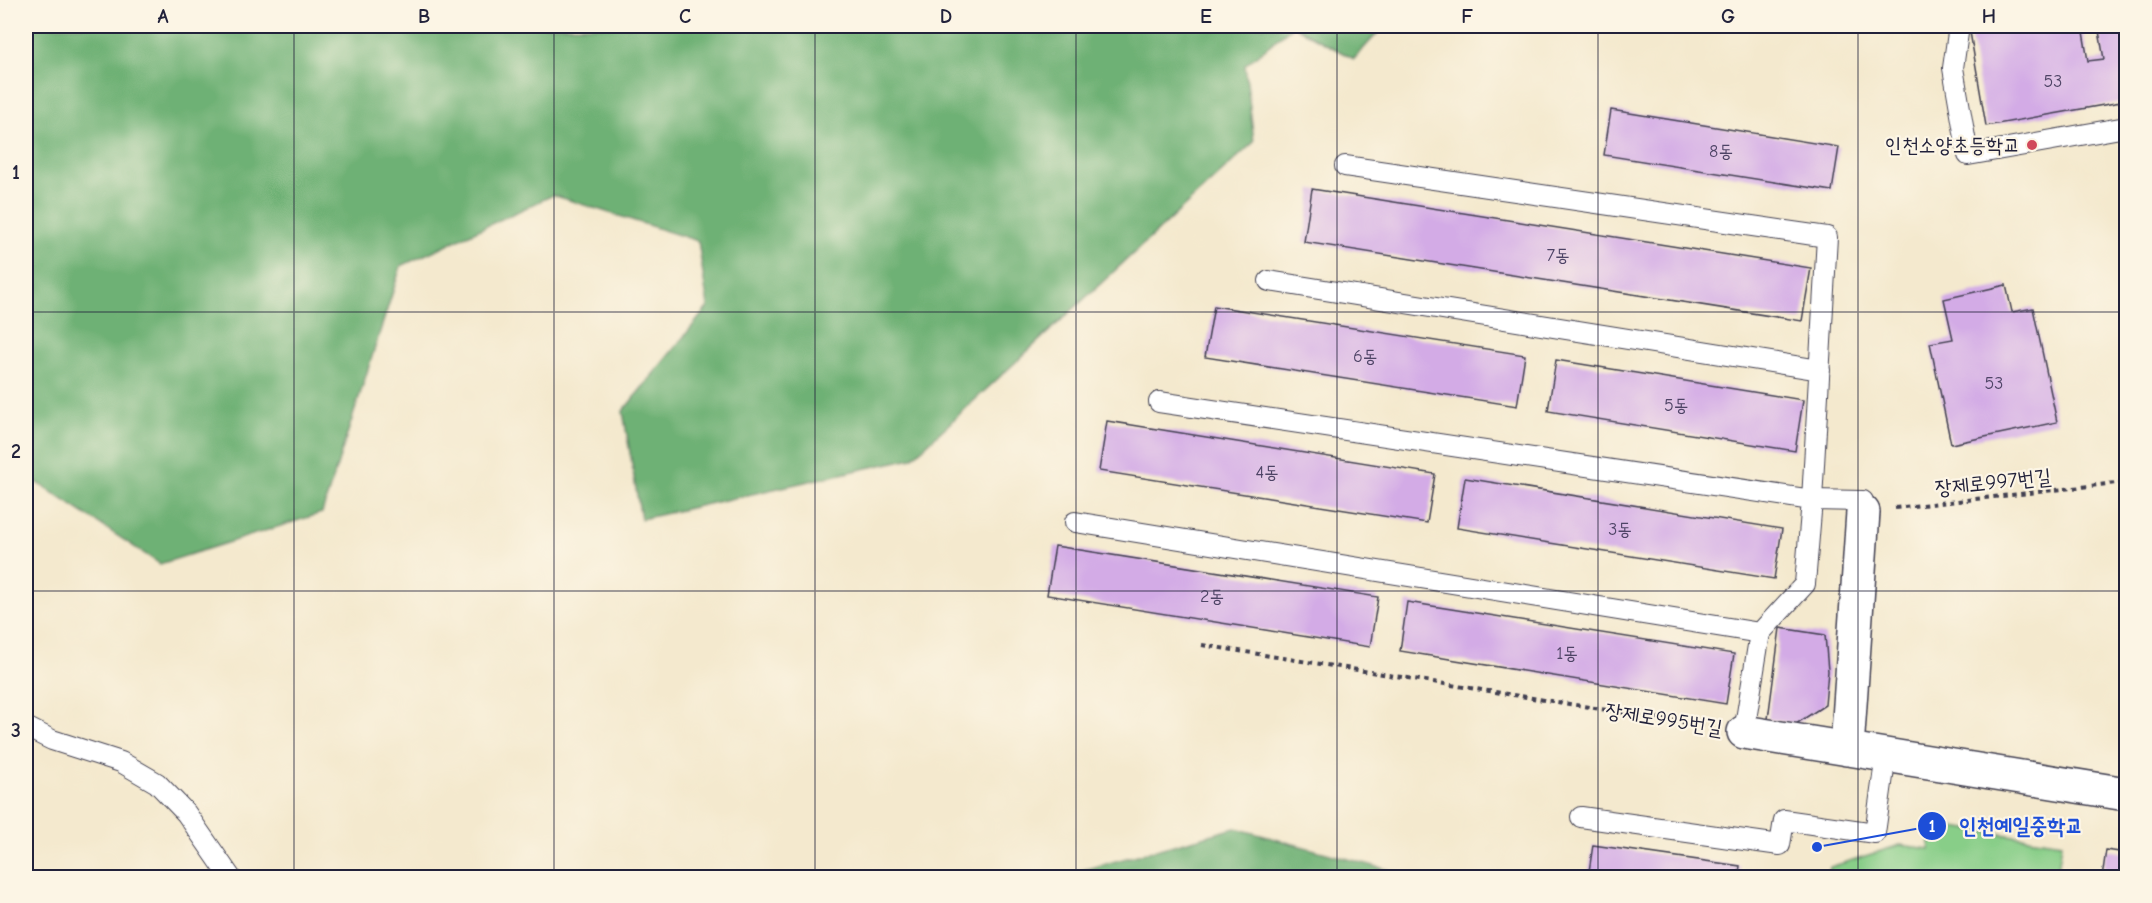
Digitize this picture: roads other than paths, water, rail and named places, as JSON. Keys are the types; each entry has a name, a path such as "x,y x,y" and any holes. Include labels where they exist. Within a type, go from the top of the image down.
{"street":[{"path":"1847,749 1863,512"},
{"name":"장제로995번길","path":"1744,732 2127,794"}],"lane":[{"path":"1959,26 1953,68 1968,155 2127,127"},
{"path":"1345,166 1827,237 1805,585 1760,633 1744,732"},
{"path":"1269,281 1820,370"},
{"path":"1159,402 1812,500 1863,501 1863,512"},
{"path":"1075,522 1760,633"},
{"path":"26,727 52,740 121,762 157,783 186,813 231,878"},
{"path":"1581,817 1780,846 1784,820 1875,833 1886,755"}],"place":[{"name":"인천소양초등학교","path":"2032,145"},
{"name":"인천예일중학교","path":"1817,847"}]}
